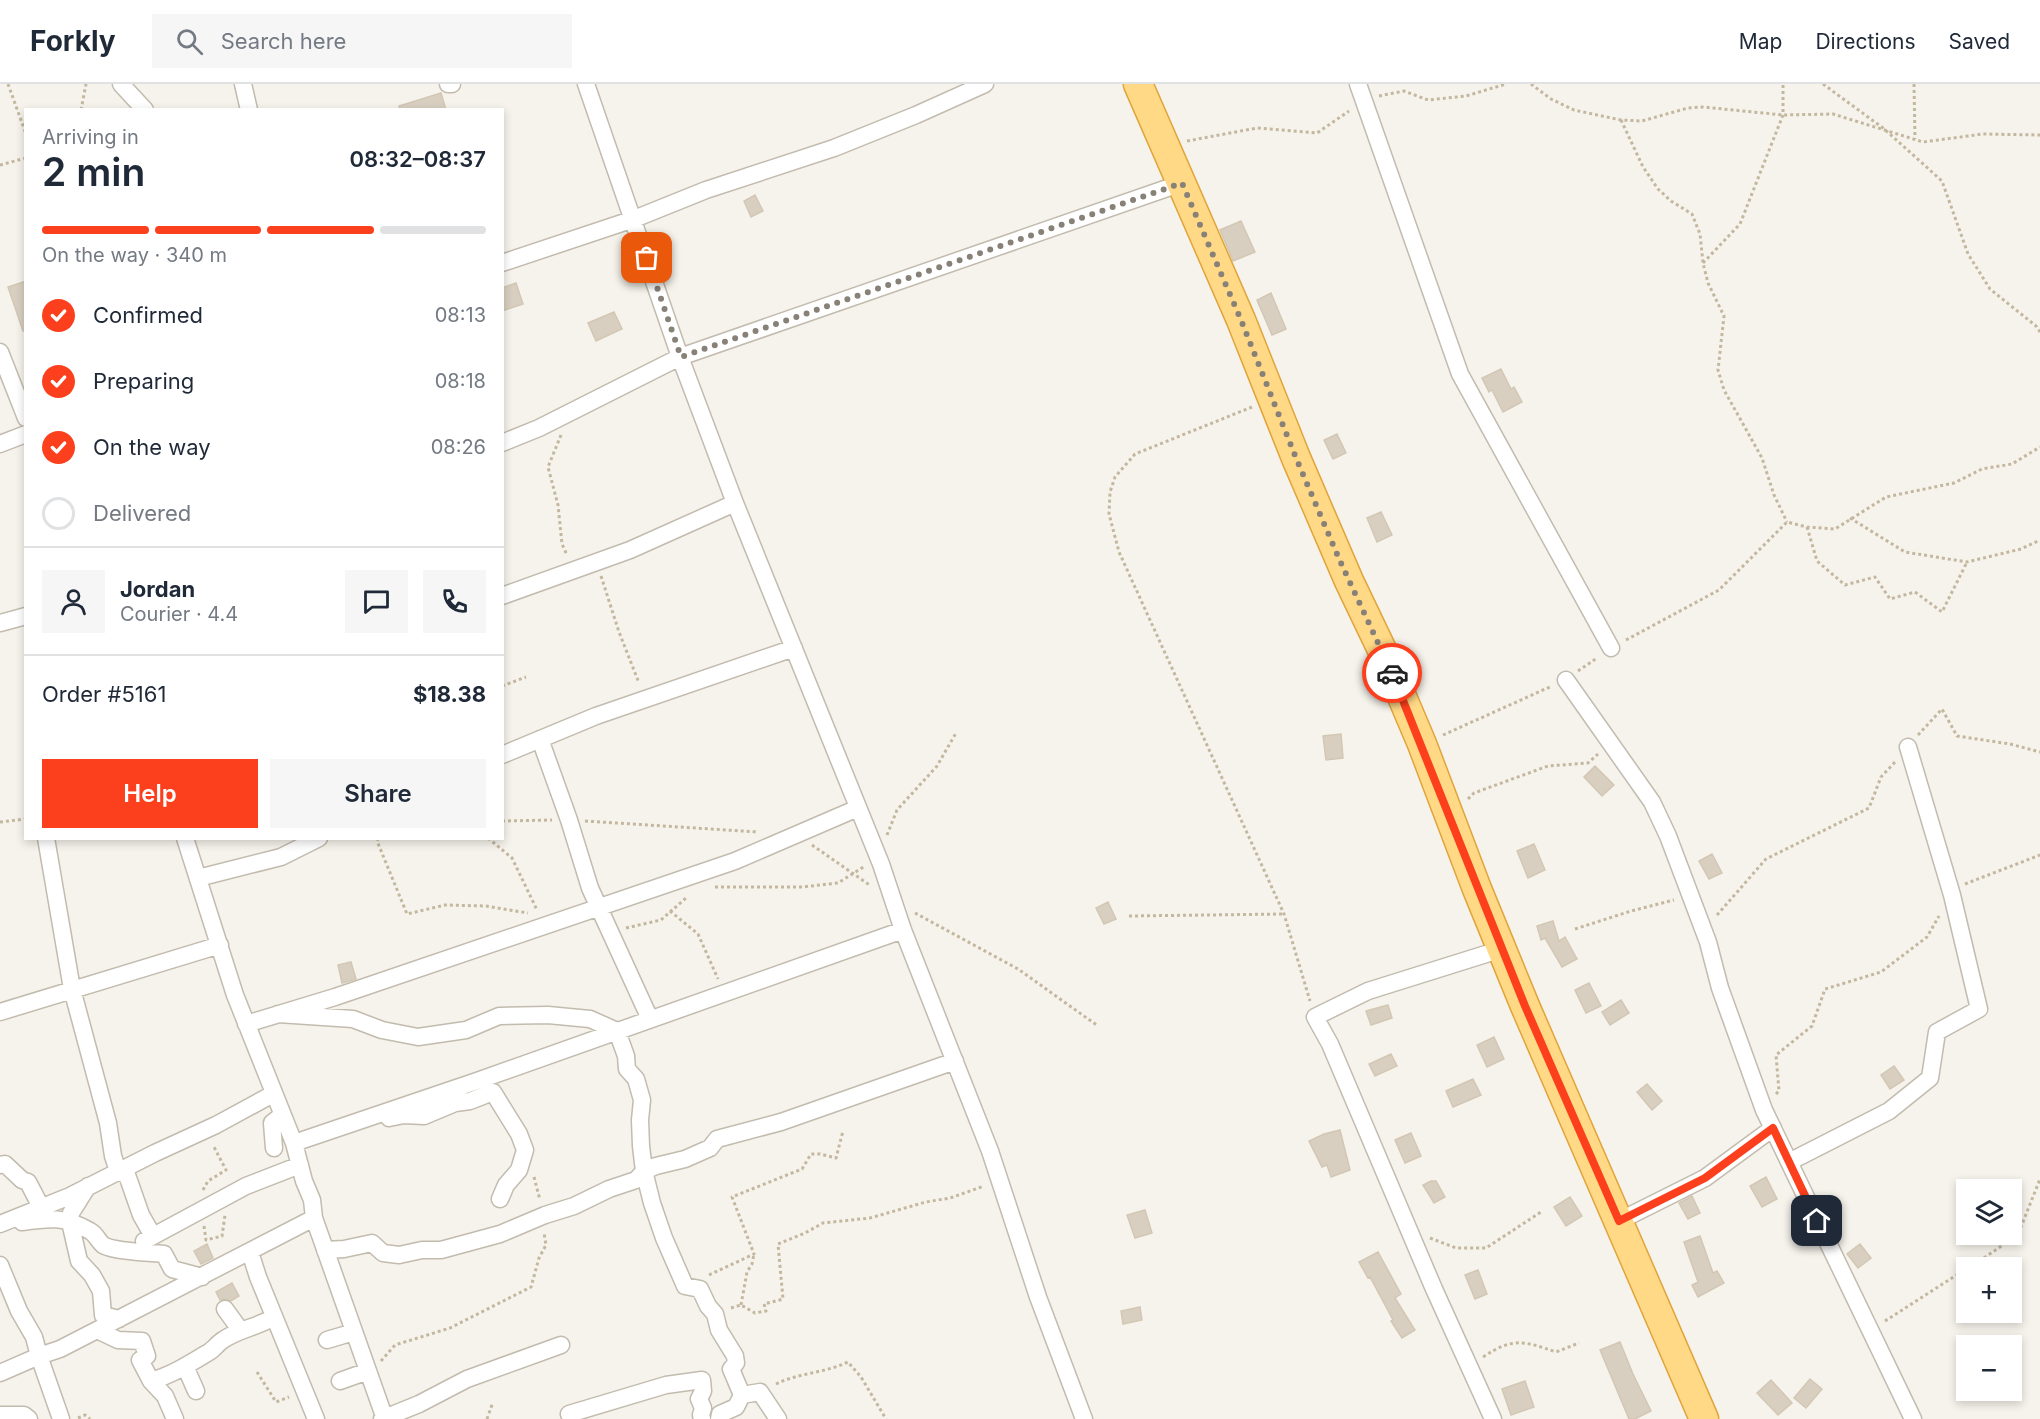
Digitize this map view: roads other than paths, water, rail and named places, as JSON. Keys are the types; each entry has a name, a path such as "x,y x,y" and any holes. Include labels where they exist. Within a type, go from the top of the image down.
{"highway":[{"path":"1138,84 1241,320 1349,581 1383,652 1422,744 1502,949 1704,1419"}],"street":[{"path":"121,84 143,108"},
{"path":"243,84 249,108"},
{"path":"586,84 735,504 858,808 903,930 990,1151 1038,1298 1084,1419"},
{"path":"504,262 634,219 706,190 834,148 985,84"},
{"path":"1358,84 1460,374 1611,648"},
{"path":"504,442 539,428 681,357 1182,183"},
{"path":"0,352 24,413"},
{"path":"0,444 24,435"},
{"path":"504,595 630,550 735,504"},
{"path":"0,623 24,617"},
{"path":"504,754 596,716 794,648"},
{"path":"1566,680 1652,802 1704,930 1720,988 1764,1110 1913,1419"},
{"path":"540,739 590,888 650,1019"},
{"path":"1789,1162 1889,1112 1930,1078 1937,1032 1979,1009 1952,895 1908,747"},
{"path":"246,1024 335,997 735,861 858,808"},
{"path":"46,840 72,989 108,1123 111,1148 118,1171 127,1175 141,1215 153,1236"},
{"path":"186,840 246,1024 294,1143 312,1200 314,1218 384,1419 419,1404 467,1378 561,1345"},
{"path":"198,878 281,857 315,840"},
{"path":"294,1143 474,1082 903,930"},
{"path":"0,1012 220,945"},
{"path":"1493,1419 1411,1235 1330,1044 1315,1017 1368,991 1502,949"},
{"path":"278,1014 353,1019 382,1030 418,1037 466,1030 499,1016 548,1015 590,1019 617,1031 626,1056 627,1069 636,1079 642,1100 640,1120 644,1171 664,1238 685,1286 700,1289 708,1306 715,1314 719,1330 735,1356 736,1363 731,1369 742,1395 736,1407 720,1414 719,1419"},
{"path":"326,1250 372,1243 383,1253 399,1255 422,1250 441,1250 500,1234 636,1180 644,1171 656,1166 685,1159 710,1148 717,1139 781,1122 955,1061"},
{"path":"314,1136 329,1138 382,1120 404,1115 424,1116 455,1103 470,1101 494,1092 519,1134 525,1150 519,1170 506,1185 500,1199"},
{"path":"0,1224 89,1186 273,1094"},
{"path":"274,1148 273,1123 282,1115"},
{"path":"1619,1221 1705,1178 1773,1128"},
{"path":"0,1165 5,1164 22,1180 28,1182 41,1207"},
{"path":"127,1250 218,1200 275,1182 300,1165"},
{"path":"89,1186 71,1213 70,1221 79,1261 92,1275 101,1291 103,1315 119,1319"},
{"path":"0,1224 51,1218 70,1221 92,1232 103,1245 164,1254 172,1269 202,1277"},
{"path":"0,1373 39,1356 91,1339 119,1319 314,1218"},
{"path":"250,1252 316,1419"},
{"path":"0,1266 19,1311 34,1337 62,1419"},
{"path":"225,1310 241,1331"},
{"path":"151,1381 194,1366 223,1340 274,1317"},
{"path":"327,1340 354,1332"},
{"path":"91,1339 142,1341 147,1356 140,1360 151,1381 165,1396 175,1419"},
{"path":"194,1366 196,1391"},
{"path":"340,1381 368,1371"},
{"path":"569,1414 666,1385 702,1380 703,1391 699,1400 703,1408 702,1419"},
{"path":"742,1395 760,1392 778,1419"},
{"path":"1,1416 24,1416 29,1419"}]}
